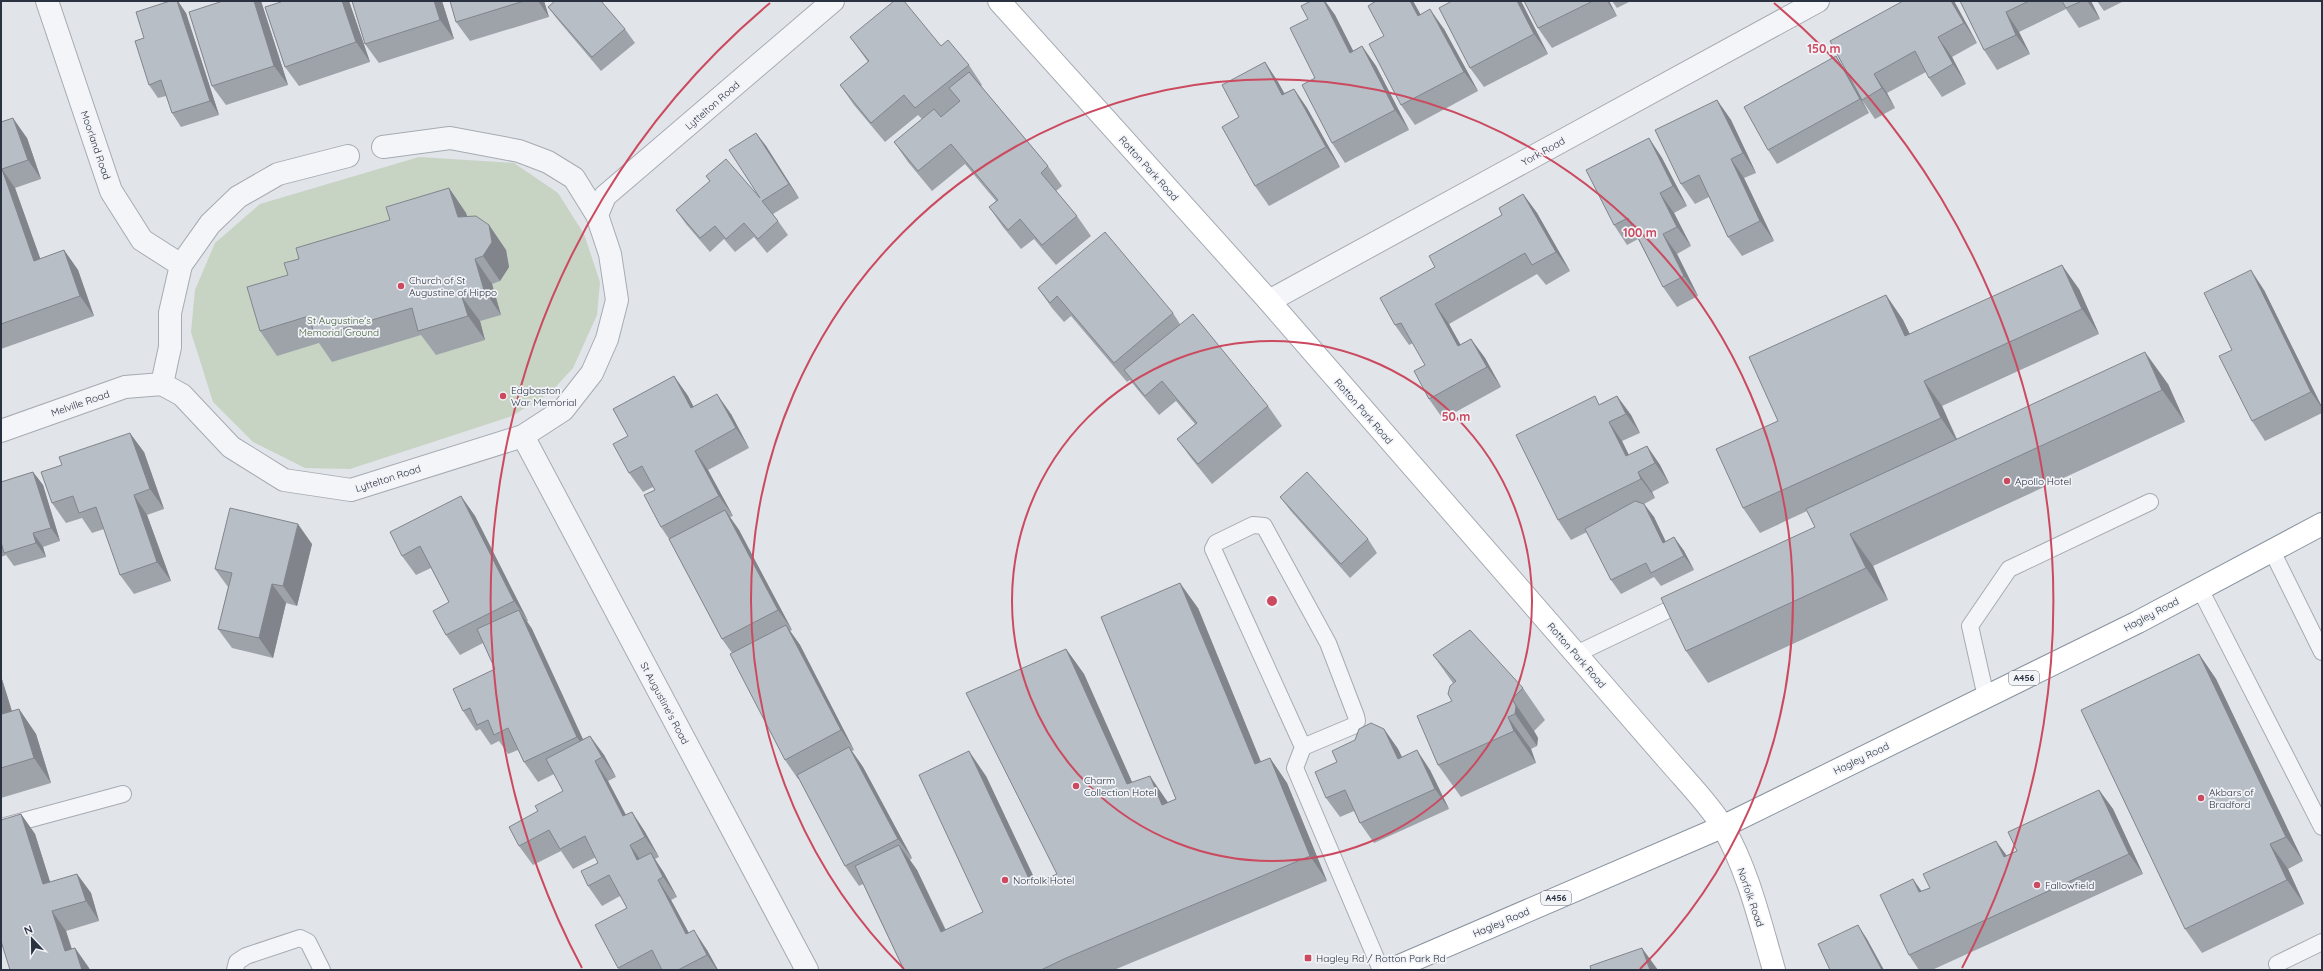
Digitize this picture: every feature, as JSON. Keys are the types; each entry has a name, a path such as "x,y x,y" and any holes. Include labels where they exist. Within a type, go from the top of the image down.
{"main road":[{"name":"Rotton Park Road","path":"999,1 1269,301 1669,760 1722,827"},
{"name":"Hagley Road","path":"1390,970 1722,827 2138,622 2322,524"},
{"name":"Norfolk Road","path":"1722,827 1741,866 1755,905 1774,970"}],"street":[{"name":"Moorland Road","path":"47,1 111,191 142,240 181,265"},
{"name":"Lyttelton Road","path":"597,215 605,196 833,1"},
{"name":"York Road","path":"1269,301 1818,1"},
{"name":"Lyttelton Road","path":"162,384 182,395 230,447 284,480 351,490 522,436 563,410 592,373 606,339 617,300 610,254 597,215 574,178 548,162 519,151 450,138 383,147"},
{"path":"162,384 170,347 170,313 181,265 210,224 238,197 278,174 348,156"},
{"name":"Melville Road","path":"1,431 125,387 162,384"},
{"name":"St Augustine's Road","path":"522,436 807,970"}],"lane":[{"path":"1986,697 1970,626 2009,570 2150,502"},
{"path":"1303,747 1353,726 1357,721 1356,716 1328,643 1264,526 1258,524 1253,525 1216,543 1213,549 1303,747 1295,768 1381,970"},
{"path":"2272,551 2322,652"},
{"path":"2200,589 2322,827"},
{"path":"1576,654 1698,596"},
{"path":"1,827 123,794"},
{"path":"235,970 237,962 246,956 300,938 308,942 311,946 322,970"},
{"path":"2277,964 2322,942"}],"green space":[{"name":"St Augustine's Memorial Ground","path":"419,157 514,163 558,193 584,234 600,282 597,315 573,368 551,392 512,416 350,469 305,468 253,442 213,402 191,332 195,290 215,243 260,204"}],"building":[{"path":"170,1 177,1 210,101 172,113 161,80 149,85 135,41 144,38 136,12"},
{"path":"223,1 254,1 274,66 212,86 189,12"},
{"path":"281,1 342,1 356,42 285,67 265,7"},
{"path":"352,1 434,1 440,20 365,44"},
{"path":"450,1 524,1 456,22"},
{"path":"555,1 601,1 625,29 592,57 548,7"},
{"path":"894,1 904,1 941,46 948,40 969,65 915,108 904,95 871,123 840,85 869,61 850,37"},
{"path":"1311,1 1324,1 1350,53 1362,46 1395,110 1332,143 1302,85 1315,78 1290,28 1308,19 1301,6"},
{"path":"1376,1 1410,1 1418,16 1430,9 1464,72 1401,105 1369,44 1384,36 1368,6"},
{"path":"1452,1 1517,1 1534,34 1470,68 1439,8"},
{"path":"1524,1 1593,1 1538,28"},
{"path":"1903,1 1951,1 1964,23 1938,37 1953,64 1929,78 1915,51 1874,74 1882,88 1862,100 1830,41"},
{"path":"1960,1 2029,1 2006,12 2016,35 1984,50"},
{"path":"2062,1 2082,1 2066,8"},
{"path":"1836,56 1860,99 1768,150 1744,107"},
{"path":"1265,62 1282,95 1294,89 1326,147 1255,186 1222,127 1239,117 1222,85"},
{"path":"969,72 1048,166 1041,173 1077,216 1042,245 1020,219 1008,230 989,207 998,200 951,144 918,171 894,142 934,109 941,117 960,101 949,88"},
{"path":"1717,100 1743,153 1731,159 1760,221 1728,237 1699,175 1681,184 1655,130"},
{"path":"13,118 28,160 2,169 34,261 64,250 80,296 1,324 1,122"},
{"path":"756,133 789,184 762,201 778,221 758,239 744,223 726,239 715,226 700,238 676,210 710,181 706,176 726,159 760,198 729,150"},
{"path":"1649,138 1673,186 1660,193 1677,227 1663,234 1684,276 1663,287 1628,218 1614,225 1586,170"},
{"name":"Church of St Augustine of Hippo","path":"449,188 458,217 476,216 489,225 492,242 483,256 475,259 484,290 462,297 468,316 418,331 412,308 315,337 309,316 260,331 247,287 288,275 284,263 299,259 296,248 390,220 386,207"},
{"path":"1523,194 1556,252 1532,265 1525,253 1435,304 1458,346 1471,339 1487,367 1429,399 1414,371 1425,365 1401,323 1395,325 1380,298 1435,267 1429,256 1502,215 1499,208"},
{"path":"1105,232 1173,313 1114,363 1057,296 1050,303 1038,288"},
{"path":"2062,265 2082,309 1924,381 1941,418 1743,508 1716,449 1778,421 1749,357 1886,295 1905,336"},
{"path":"2251,270 2311,392 2252,421 2219,356 2232,350 2204,293"},
{"path":"1193,314 1268,406 1198,464 1177,439 1197,423 1162,381 1145,396 1124,370"},
{"path":"2145,352 2162,390 1850,534 1866,568 1686,651 1661,598 1815,527 1806,509"},
{"path":"674,376 691,408 717,394 736,428 695,451 719,496 661,527 644,495 655,490 642,466 629,473 613,444 628,436 613,409"},
{"path":"1595,396 1599,405 1617,396 1626,414 1609,422 1626,456 1647,446 1655,463 1638,472 1641,479 1558,520 1516,435"},
{"path":"130,433 150,489 134,495 157,562 120,575 96,507 79,513 73,496 52,503 41,472 62,465 59,457"},
{"path":"33,472 51,528 33,533 36,543 4,553 1,542 1,482"},
{"path":"1307,472 1368,539 1341,564 1280,497"},
{"path":"461,496 514,601 446,635 433,611 449,602 420,546 402,556 390,532"},
{"path":"1635,501 1644,504 1663,543 1674,537 1684,556 1651,573 1646,563 1611,580 1585,529"},
{"path":"230,508 298,524 283,586 272,584 259,638 218,629 232,573 215,569"},
{"path":"725,510 778,610 722,639 669,539"},
{"name":"Charm Collection Hotel","path":"1180,583 1255,764 1270,758 1310,856 1066,958 1041,970 904,970 855,866 899,845 941,932 983,912 919,775 969,751 1032,885 1057,874 966,693 1066,649 1127,784 1150,776 1162,805 1176,799 1101,617"},
{"path":"519,610 577,737 524,762 508,728 494,735 488,720 477,725 470,708 463,711 453,689 495,669 477,629"},
{"path":"786,625 841,730 785,760 730,654"},
{"path":"1470,630 1523,688 1512,699 1516,706 1515,714 1508,717 1514,731 1438,765 1417,716 1452,701 1448,694 1450,686 1456,681 1433,655"},
{"name":"Akbars of Bradford","path":"2199,654 2286,837 2270,844 2287,880 2185,929 2081,710"},
{"path":"1,709 2,714 19,709 34,758 1,768"},
{"path":"1371,723 1384,729 1398,759 1417,750 1435,789 1360,823 1345,790 1326,798 1315,772 1337,762 1332,751 1355,740 1359,729"},
{"path":"590,736 602,757 595,761 623,816 632,812 645,837 630,845 637,860 651,853 663,877 658,880 686,934 694,930 707,955 678,970 662,970 652,950 618,968 595,925 627,908 609,875 588,886 581,871 598,863 585,836 560,849 549,830 519,846 509,827 538,811 535,806 563,791 546,759"},
{"path":"849,747 898,839 845,866 797,775"},
{"name":"Fallowfield","path":"2099,790 2129,854 1909,955 1880,895 1913,879 1919,892 1930,888 1923,874 1996,841 2004,857 2017,851 2008,832"},
{"path":"21,814 43,884 77,874 86,901 52,911 65,951 75,948 82,970 10,970 1,941 1,820"},
{"path":"1858,925 1882,970 1830,970 1818,944"},
{"path":"1642,948 1650,970 1591,970 1590,966"}],"place":[{"name":"Church of St Augustine of Hippo","path":"401,286"},
{"name":"Edgbaston War Memorial","path":"503,396"},
{"name":"Apollo Hotel","path":"2007,481"},
{"name":"Charm Collection Hotel","path":"1076,786"},
{"name":"Akbars of Bradford","path":"2201,798"},
{"name":"Norfolk Hotel","path":"1005,880"},
{"name":"Fallowfield","path":"2037,885"},
{"name":"Hagley Rd / Rotton Park Rd","path":"1308,958"}]}
